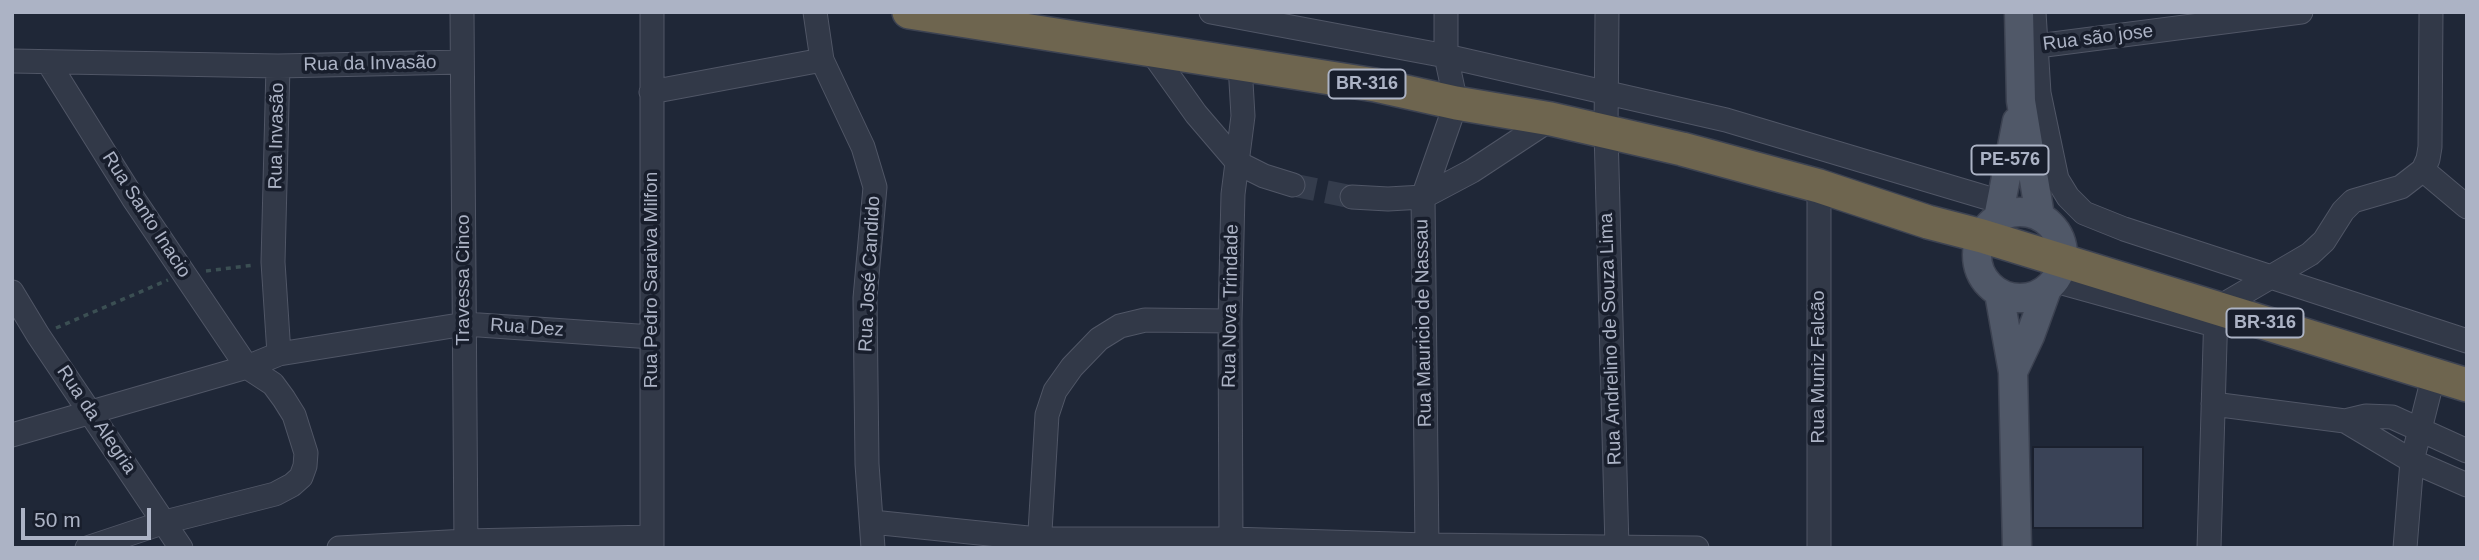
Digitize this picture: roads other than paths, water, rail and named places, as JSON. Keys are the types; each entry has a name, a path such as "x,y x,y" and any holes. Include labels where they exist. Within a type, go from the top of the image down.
{"highway":[{"name":"BR-316","path":"909,12 1375,85 1605,131 1819,186 1928,222 1994,219 2055,277 2434,374 2467,385"}],"main road":[{"name":"PE-576","path":"1994,219 2021,101 2027,47 2019,12"},
{"name":"PE-576","path":"2021,101 2040,216"},
{"path":"2013,372 2055,277 2063,249 2060,237 2052,225 2040,216 2026,212 2011,213 1994,219 1978,246 1979,268 1990,286 2011,298 2024,298 2036,296 2055,277"},
{"path":"1999,293 2013,372 2017,548"}],"street":[{"name":"Travessa Cinco","path":"462,12 466,544"},
{"name":"Rua Pedro Saraiva Milfon","path":"652,12 652,542"},
{"name":"Rua José Candido","path":"815,12 822,60 863,147 875,187 865,298 867,464 873,548"},
{"path":"1212,12 1281,18 1726,120 1994,219"},
{"path":"1446,12 1446,56 1457,103"},
{"name":"Rua Andrelino de Souza Lima","path":"1607,12 1605,131 1617,547"},
{"path":"2034,12 2027,47 2057,179 2068,197 2084,213 2124,229 2467,341"},
{"name":"Rua são jose","path":"2027,47 2301,12"},
{"path":"2209,548 2215,317 2269,277 2310,254 2353,201 2401,187 2423,170 2430,147 2431,12"},
{"path":"1151,51 1196,114 1238,163 1293,186"},
{"path":"651,92 822,60"},
{"name":"Rua Invasão","path":"12,61 278,66 273,262 279,354"},
{"name":"Rua Santo Inacio","path":"48,62 133,198 247,367"},
{"name":"Rua da Invasão","path":"278,66 462,62"},
{"name":"Rua Nova Trindade","path":"1231,543 1230,321 1233,194 1243,116 1240,65"},
{"name":"Rua Mauricio de Nassau","path":"1427,547 1423,197 1457,103"},
{"path":"1352,197 1423,197 1472,172 1551,119"},
{"path":"2423,170 2467,207"},
{"name":"Rua Muniz Falcão","path":"1818,548 1819,186"},
{"name":"Rua da Alegria","path":"12,292 181,548"},
{"path":"1038,544 1047,415 1055,391 1072,367 1099,339 1120,326 1145,320 1230,321"},
{"name":"Rua Dez","path":"279,354 465,324 652,337"},
{"path":"12,435 247,367 279,354"},
{"path":"86,548 165,522 275,494 301,477 306,453 294,415 272,384 247,367"},
{"path":"2405,548 2412,461 2434,374"},
{"path":"2213,404 2345,421 2367,416 2392,417 2467,451"},
{"path":"2345,421 2412,461 2467,485"},
{"path":"873,522 1038,544 1231,543 1696,548"},
{"path":"339,548 652,542"}],"tunnel":[{"path":"1293,185 1352,197"}]}
